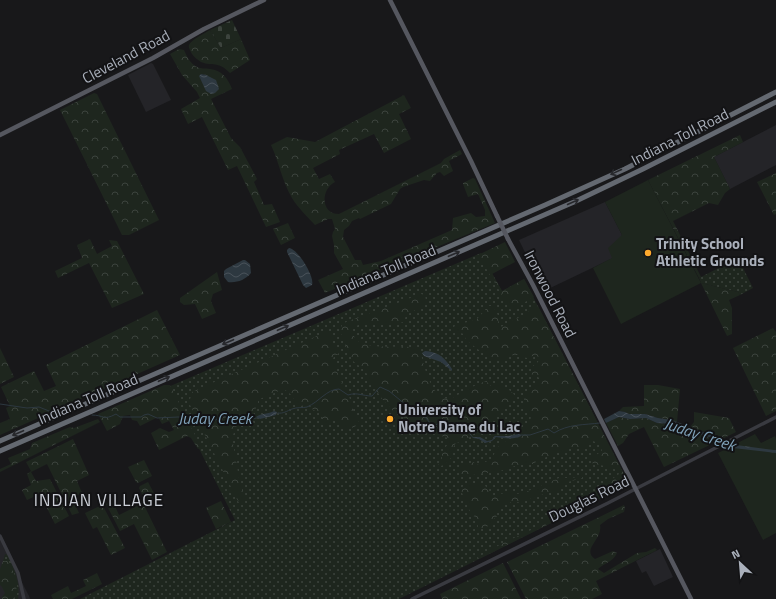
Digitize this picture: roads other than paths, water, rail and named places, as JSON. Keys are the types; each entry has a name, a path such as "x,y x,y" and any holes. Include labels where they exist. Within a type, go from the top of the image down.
{"highway":[{"name":"Indiana Toll Road","path":"0,441 552,202 625,169 776,92"},
{"name":"Indiana Toll Road","path":"0,451 580,199 776,102"}],"main road":[{"name":"Cleveland Road","path":"0,135 153,58 204,29 264,0"},
{"name":"Ironwood Road","path":"390,0 471,161 496,216 533,285 691,599"}],"street":[{"name":"Douglas Road","path":"412,599 635,489 776,417"},
{"path":"0,536 18,573 22,587 20,599"},
{"path":"22,593 24,599"}],"water":[{"path":"201,74 216,80 219,89 215,93 211,94 206,91 199,76"},
{"path":"289,248 297,253 305,264 311,276 312,285 306,288 303,285 287,252"},
{"path":"243,260 250,264 251,273 246,278 241,280 228,282 224,277 224,271"},
{"path":"425,351 441,356 452,371 441,362 424,356 422,353"},
{"path":"274,411 277,412 276,415 260,419 256,417 270,413"},
{"path":"619,411 629,414 645,414 672,420 706,433 716,435 726,442 736,445 776,450 776,453 733,448 726,446 716,439 672,424 657,423 646,418 630,419 619,417 606,423 604,419"},
{"path":"467,431 473,437 480,437 487,441 492,440 495,436 519,434 521,436 512,438 496,437 492,441 485,443 479,439 473,438"}],"waterway":[{"name":"Juday Creek","path":"278,413 283,413 294,408 307,407 331,391 339,389 348,395 357,394 372,396 380,387 389,391 417,414 425,417 432,425 440,423 467,432"},
{"name":"Juday Creek","path":"0,404 27,408 39,407 49,411 56,410"},
{"name":"Juday Creek","path":"92,415 108,417 116,414 120,417 141,417 148,414 157,418 210,417 215,420 225,416 234,418 240,415 250,419 257,418"},
{"name":"Juday Creek","path":"520,435 530,435 548,429 554,433 570,426 600,423"}],"place":[{"name":"Trinity School Athletic Grounds","path":"648,253"},
{"name":"University of Notre Dame du Lac","path":"390,419"}],"district":[{"name":"INDIAN VILLAGE","path":"99,500"}]}
